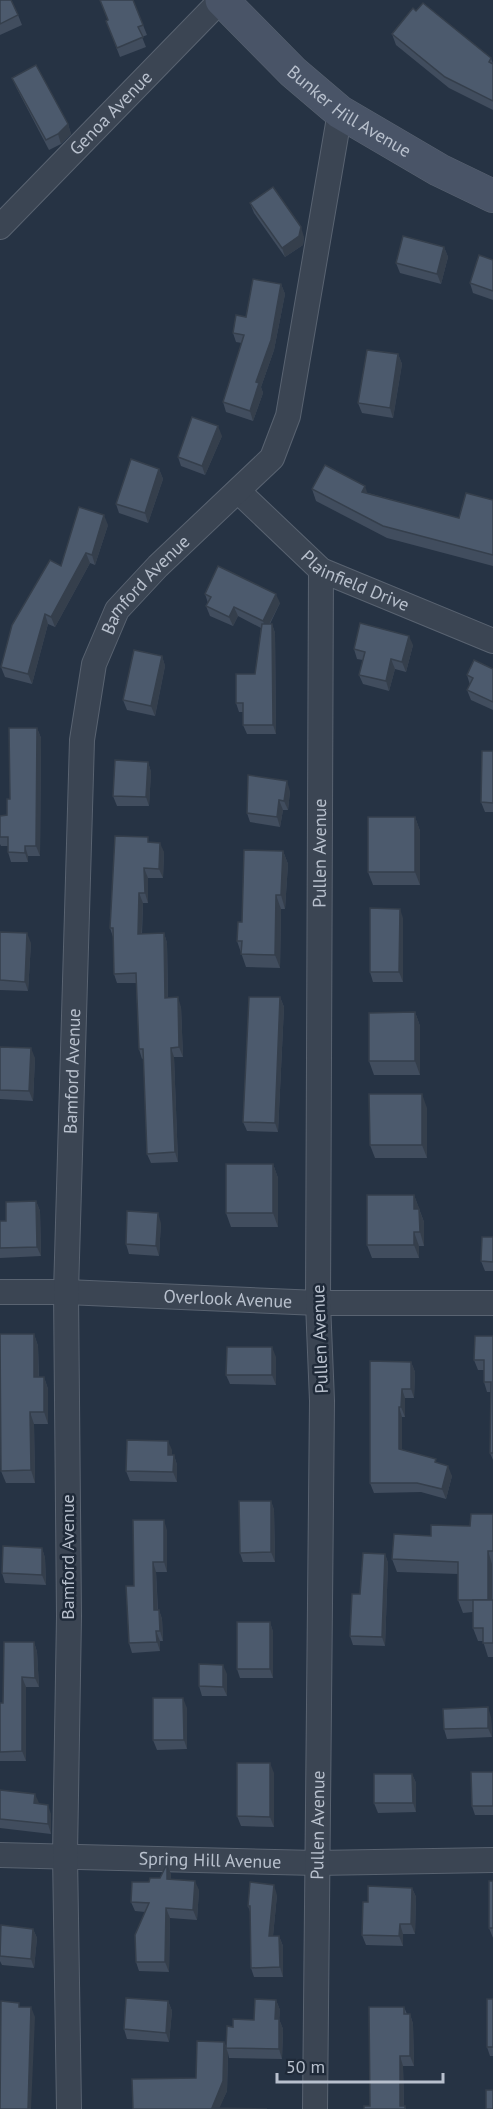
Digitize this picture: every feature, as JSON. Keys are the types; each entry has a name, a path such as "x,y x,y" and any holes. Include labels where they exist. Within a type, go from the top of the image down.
{"main road":[{"name":"Bunker Hill Avenue","path":"222,0 293,72 340,112 439,170 493,196"}],"street":[{"name":"Genoa Avenue","path":"2,217 222,0"},
{"name":"Bamford Avenue","path":"69,2109 65,1855 69,1616 66,1292 82,740 94,664 117,610 158,566 272,458 288,416 340,112"},
{"name":"Plainfield Drive","path":"238,490 321,570 493,641"},
{"name":"Pullen Avenue","path":"315,2109 322,1401 318,1303 321,570"},
{"name":"Overlook Avenue","path":"0,1293 66,1292 318,1303 493,1303"},
{"name":"Spring Hill Avenue","path":"0,1855 316,1863 493,1860"}],"building":[{"path":"0,0 11,0 18,15 0,24"},
{"path":"100,0 133,0 143,25 138,27 143,37 117,48"},
{"path":"423,3 491,58 489,62 493,64 493,101 445,77 392,34 413,8 416,11"},
{"path":"36,65 68,124 58,134 46,140 12,78"},
{"path":"273,187 301,227 299,236 282,248 250,203"},
{"path":"403,236 444,247 437,274 396,263"},
{"path":"479,255 493,260 493,291 470,283"},
{"path":"253,279 281,284 271,340 256,382 259,383 250,411 223,402 244,335 233,333 236,315 246,317"},
{"path":"367,350 398,354 390,408 358,403"},
{"path":"192,417 218,426 202,466 178,457"},
{"path":"131,459 159,469 145,513 116,504"},
{"path":"325,465 365,486 362,492 459,518 466,493 493,500 493,555 383,526 312,489"},
{"path":"79,507 104,515 92,555 86,553 51,617 45,614 28,674 1,667 12,625 50,560 61,566"},
{"path":"218,566 276,594 263,621 234,607 229,617 206,606 211,597 205,594"},
{"path":"360,623 409,636 402,662 391,659 386,681 359,675 365,652 354,649"},
{"path":"262,624 272,624 273,725 243,725 243,703 236,703 236,674 255,674"},
{"path":"134,650 162,656 151,706 123,700"},
{"path":"474,660 493,669 493,702 467,690 473,678 467,675"},
{"path":"9,728 37,728 36,846 25,846 25,853 8,852 8,837 0,837 0,816 7,815 7,799 10,799"},
{"path":"482,751 493,751 493,803 481,802"},
{"path":"115,760 148,762 146,797 113,796"},
{"path":"248,775 287,781 284,801 279,800 277,817 247,813"},
{"path":"368,817 415,817 415,872 368,872"},
{"path":"115,836 148,837 148,842 160,843 159,869 144,868 145,893 139,893 138,934 164,933 165,998 178,997 179,1047 171,1048 175,1152 147,1154 143,1049 139,1049 136,973 114,974 113,928 110,928"},
{"path":"244,850 283,851 281,895 276,895 275,955 241,954 242,941 237,941 238,922 242,922"},
{"path":"370,908 400,909 399,972 370,972"},
{"path":"0,932 27,933 25,982 0,980"},
{"path":"249,997 280,997 275,1123 243,1122"},
{"path":"415,1012 415,1061 369,1061 369,1013"},
{"path":"0,1047 31,1048 29,1091 0,1090"},
{"path":"369,1094 422,1094 422,1145 370,1145"},
{"path":"226,1164 273,1164 273,1213 226,1213"},
{"path":"367,1195 414,1195 414,1209 419,1209 420,1232 414,1232 414,1245 367,1245"},
{"path":"36,1201 37,1247 0,1248 0,1221 6,1221 6,1202"},
{"path":"127,1211 158,1213 156,1246 126,1244"},
{"path":"482,1237 493,1237 493,1262 481,1261"},
{"path":"0,1334 34,1334 34,1377 44,1377 44,1412 30,1412 31,1470 1,1471"},
{"path":"475,1336 493,1336 493,1453 490,1453 491,1382 484,1382 484,1360 474,1360"},
{"path":"227,1347 272,1347 272,1375 226,1375"},
{"path":"370,1361 411,1362 411,1389 402,1389 401,1407 399,1407 399,1449 436,1459 435,1462 448,1466 442,1489 417,1483 370,1483"},
{"path":"127,1440 168,1441 168,1455 174,1455 173,1472 126,1471"},
{"path":"239,1501 271,1501 271,1552 240,1553"},
{"path":"471,1514 493,1514 493,1551 488,1551 488,1600 458,1600 458,1562 392,1559 394,1534 431,1536 431,1525 470,1526"},
{"path":"133,1520 164,1520 164,1562 153,1562 154,1610 159,1610 160,1631 156,1631 157,1642 129,1643 126,1586 134,1586"},
{"path":"3,1546 42,1548 42,1575 2,1573"},
{"path":"363,1553 385,1554 382,1637 350,1636 352,1594 360,1594"},
{"path":"473,1600 493,1600 493,1643 483,1643 483,1628 473,1628"},
{"path":"237,1622 270,1622 270,1669 237,1669"},
{"path":"4,1642 34,1642 35,1678 22,1677 22,1751 0,1752"},
{"path":"199,1664 223,1665 223,1687 199,1686"},
{"path":"153,1698 183,1698 184,1740 153,1740"},
{"path":"488,1707 488,1728 444,1729 443,1709"},
{"path":"237,1763 270,1763 270,1817 237,1816"},
{"path":"471,1772 493,1772 493,1806 472,1806"},
{"path":"374,1774 412,1774 413,1803 374,1803"},
{"path":"0,1790 35,1794 34,1803 48,1805 48,1824 0,1819"},
{"path":"167,1864 167,1879 195,1881 193,1910 166,1908 165,1962 136,1962 135,1935 149,1903 131,1902 132,1882 149,1882 150,1878 160,1878"},
{"path":"489,1881 493,1881 493,1928 489,1928"},
{"path":"250,1882 274,1885 269,1936 279,1936 280,1967 251,1968 250,1906 248,1906"},
{"path":"368,1886 412,1888 411,1924 400,1924 399,1936 362,1935 363,1902 368,1902"},
{"path":"1,1925 33,1929 31,1959 0,1956"},
{"path":"126,1998 168,2001 166,2033 124,2029"},
{"path":"255,1999 276,2000 275,2019 279,2019 279,2049 226,2048 227,2026 233,2027 233,2019 254,2020"},
{"path":"487,1999 493,1999 493,2047 487,2047"},
{"path":"1,2001 19,2003 19,2007 31,2007 28,2109 0,2109"},
{"path":"369,2007 404,2007 404,2014 410,2014 410,2056 400,2056 400,2106 405,2106 405,2109 364,2109 364,2106 370,2106"},
{"path":"197,2041 224,2042 223,2081 212,2108 267,2109 133,2109 132,2079 196,2078"},
{"path":"486,2090 493,2090 493,2109 486,2109"}]}
